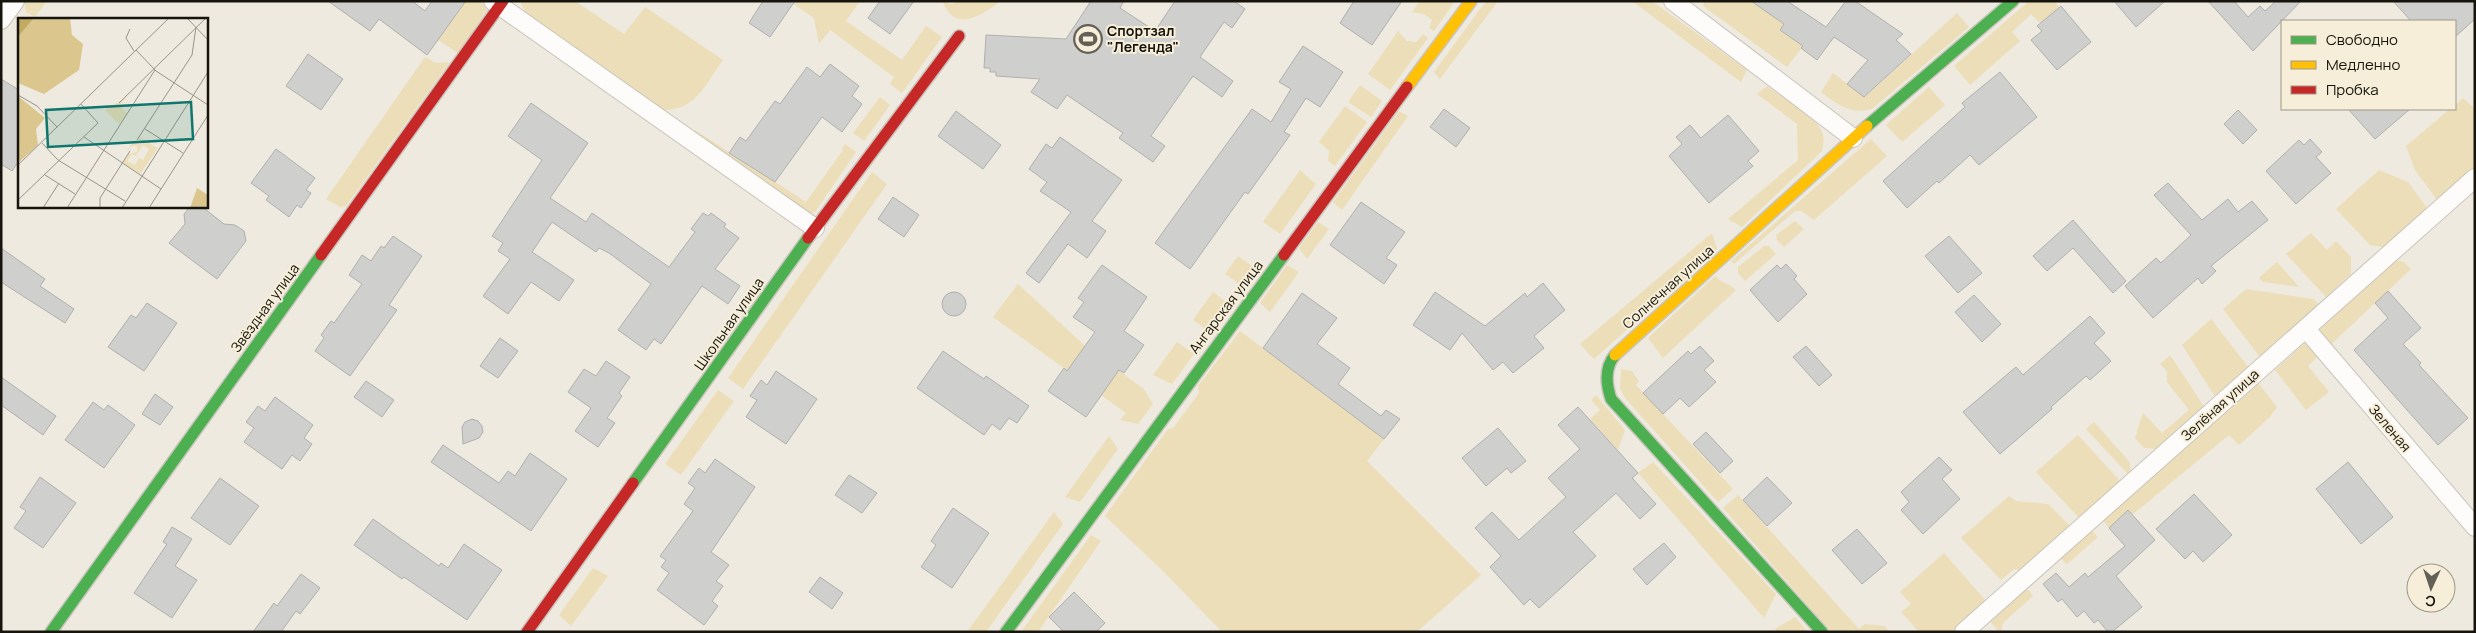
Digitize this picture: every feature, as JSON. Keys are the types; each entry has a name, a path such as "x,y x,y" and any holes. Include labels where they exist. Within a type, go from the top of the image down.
{"street":[{"path":"1,20 15,1"},
{"name":"Ангарская улица","path":"1006,632 1472,1"},
{"path":"1673,1 1854,138"},
{"name":"Солнечная улица","path":"1822,632 1611,399 1606,385 1606,371 1613,357 1854,138 2013,1"},
{"path":"498,3 815,228"},
{"name":"Звёздная улица","path":"51,632 498,3"},
{"name":"Школьная улица","path":"528,632 815,228 959,36"},
{"name":"Зелёная улица","path":"1964,632 2475,178"},
{"name":"Зеленая","path":"2306,329 2475,527"}],"shaded area":[{"path":"24,1 47,1 35,17 26,12"},
{"path":"459,1 480,1 487,10 458,53 438,40 464,5"},
{"path":"520,1 575,1 624,34 645,7 723,60 691,102 682,107 660,110 526,14"},
{"path":"789,1 860,1 846,21 902,60 926,26 942,37 902,93 890,84 894,77 830,30 819,44 814,18"},
{"path":"959,1 1001,1 986,12 969,19 962,19 954,17 948,12 943,2 952,4"},
{"path":"1420,1 1455,1 1434,31 1429,28 1432,20 1424,14 1412,12"},
{"path":"1486,1 1498,1 1440,79 1434,72"},
{"path":"1632,1 1652,1 1747,70 1741,82"},
{"path":"1704,1 1751,1 1809,38 1787,67 1703,6"},
{"path":"2029,1 2054,1 2059,7 2040,23 2031,14 2012,32 2020,41 1970,85 1954,66"},
{"path":"1957,13 1969,27 1872,109 1858,111 1845,108 1821,92 1833,73 1865,97"},
{"path":"1398,31 1407,41 1416,42 1423,34 1428,38 1390,90 1368,74"},
{"path":"425,57 436,63 450,62 346,206 340,207 326,199"},
{"path":"1360,85 1382,101 1371,117 1348,102"},
{"path":"1767,86 1798,107 1819,126 1824,140 1823,146 1822,151 1742,227 1728,219 1798,160 1797,124 1757,94"},
{"path":"1929,87 1945,105 1902,142 1886,125"},
{"path":"880,97 890,105 864,141 853,133"},
{"path":"2463,98 2475,109 2475,167 2437,200 2415,170 2406,146 2449,110 2456,110 2456,104"},
{"path":"1345,106 1367,122 1335,166 1328,161 1329,151 1319,142"},
{"path":"1399,111 1408,116 1342,210 1333,202"},
{"path":"695,130 806,202 843,150 842,148 845,144 856,152 815,212 808,214 693,133"},
{"path":"1871,139 1887,156 1814,220 1801,211 1795,211 1734,264 1731,261"},
{"path":"1300,170 1316,184 1280,234 1263,222"},
{"path":"2379,170 2408,182 2427,208 2383,247 2370,245 2336,209"},
{"path":"872,172 887,184 743,389 728,378"},
{"path":"1795,221 1804,229 1784,247 1777,240 1776,235"},
{"path":"1318,222 1329,229 1307,259 1299,248"},
{"path":"1712,233 1717,249 1594,359 1580,344"},
{"path":"2311,233 2327,250 2336,241 2351,257 2351,274 2326,297 2286,254"},
{"path":"1764,246 1769,246 1776,254 1745,281 1738,273 1738,267"},
{"path":"1238,256 1255,268 1242,286 1225,274"},
{"path":"2395,260 2404,262 2411,269 2308,366 2329,392 2306,410 2275,370"},
{"path":"2277,262 2299,287 2263,282 2259,278"},
{"path":"1287,265 1299,272 1270,312 1260,303"},
{"path":"1715,276 1736,290 1663,358 1648,338"},
{"path":"1018,284 1085,346 1144,389 1153,404 1138,424 1120,420 1126,413 993,317"},
{"path":"2246,289 2313,299 2319,304 2260,357 2223,309"},
{"path":"1213,292 1230,305 1211,333 1193,320"},
{"path":"2211,319 2249,368 2216,398 2182,345"},
{"path":"1240,331 1384,439 1367,461 1481,575 1417,632 1222,632 1164,572 1105,516 1168,429 1173,428 1199,393 1198,386"},
{"path":"1177,342 1194,354 1172,384 1153,375"},
{"path":"2170,355 2205,408 2156,449 2144,448 2135,438 2143,413 2162,433 2189,410 2167,382 2167,371 2160,364"},
{"path":"1621,369 1632,371 1639,381 1636,385 1733,489 1718,502 1625,398 1620,389"},
{"path":"2258,383 2277,407 2270,417 2239,445 2229,435 2132,515 2128,511 2109,528 2103,520"},
{"path":"718,390 734,401 681,475 665,464"},
{"path":"1596,395 1625,430 1618,450 1590,419 1600,410 1591,400"},
{"path":"2094,422 2129,461 2131,471 2128,474 2086,429"},
{"path":"2078,435 2120,481 2079,518 2036,472"},
{"path":"1109,436 1118,449 1080,502 1065,497"},
{"path":"1653,462 1776,594 1764,618 1638,473"},
{"path":"1738,495 1859,629 1865,624 1885,626 1889,632 1831,632 1723,508"},
{"path":"2009,496 2016,501 2048,504 2070,526 2023,571 2014,569 2001,580 1961,538"},
{"path":"1054,512 1063,524 986,632 967,632"},
{"path":"2091,530 2098,537 2067,564 2060,558"},
{"path":"1091,535 1101,541 1038,632 1021,632"},
{"path":"1944,553 1986,601 1952,632 1919,632 1901,612 1911,604 1900,592"},
{"path":"593,568 608,576 571,626 559,615"},
{"path":"2022,590 2029,590 2033,596 2003,623 2001,632 1999,632 1989,620"},
{"path":"1795,617 1808,632 1777,632 1775,629"}],"building":[{"path":"328,1 412,1 425,11 432,1 466,1 427,55 379,19 370,31"},
{"path":"763,1 795,1 770,37 749,23"},
{"path":"880,1 914,1 890,34 868,18"},
{"path":"1091,1 1124,1 1120,8 1155,31 1175,1 1234,1 1245,9 1232,28 1224,22 1200,57 1233,81 1222,97 1193,76 1151,136 1165,146 1153,162 1119,138 1123,133 1067,95 1057,109 1031,92 1040,79 996,76 996,72 990,72 990,68 984,68 986,35 1066,39"},
{"path":"1354,1 1402,1 1372,45 1340,23"},
{"path":"1751,1 1787,1 1826,27 1846,1 1855,1 1903,34 1896,40 1911,54 1864,97 1847,84 1868,60 1834,37 1817,60 1801,48 1803,46 1780,30 1784,24"},
{"path":"2114,1 2165,1 2136,27"},
{"path":"2208,1 2234,1 2248,17 2260,6 2265,11 2276,1 2301,1 2281,20 2253,51"},
{"path":"2393,1 2475,1 2475,19 2456,36 2456,20 2410,20"},
{"path":"2061,6 2091,42 2057,70 2031,40 2042,31 2037,26"},
{"path":"1303,46 1343,72 1320,107 1306,98 1284,132 1290,135 1248,194 1245,192 1190,269 1155,243 1252,109 1271,122 1291,89 1279,82"},
{"path":"308,54 343,79 321,110 286,86"},
{"path":"830,64 859,86 852,96 862,104 842,132 822,117 775,182 729,153 740,137 746,141 775,101 780,104 807,67 820,77"},
{"path":"2000,72 2037,117 1979,165 1970,155 1907,208 1883,181 1965,107 1962,103"},
{"path":"1,79 18,89 18,162 12,171 1,164"},
{"path":"531,103 588,143 550,198 586,222 592,213 669,267 695,232 691,229 703,213 708,216 711,213 726,224 724,227 739,238 715,269 740,286 728,304 702,286 661,344 654,339 646,350 618,330 651,284 609,253 599,248 596,252 552,222 532,252 574,280 559,301 531,282 508,314 483,296 510,259 498,251 503,243 492,236 542,160 508,136"},
{"path":"1444,109 1470,128 1456,147 1430,127"},
{"path":"2238,110 2257,130 2243,144 2224,124"},
{"path":"2349,110 2409,110 2375,139"},
{"path":"956,111 1001,145 983,169 938,136"},
{"path":"1728,115 1759,151 1748,161 1753,166 1709,203 1669,156 1682,144 1676,137 1690,125 1701,138"},
{"path":"1060,137 1122,180 1092,221 1106,231 1087,258 1068,244 1039,283 1026,273 1071,212 1040,191 1047,182 1029,169 1046,144 1052,148"},
{"path":"2310,139 2322,152 2316,157 2331,173 2296,204 2266,171 2299,140 2304,145"},
{"path":"276,149 315,178 306,190 311,193 301,208 297,205 289,217 266,200 269,196 251,183"},
{"path":"2168,183 2202,220 2228,199 2238,212 2252,201 2268,220 2211,266 2216,271 2202,284 2198,278 2153,318 2125,286 2156,258 2161,263 2191,235 2154,195"},
{"path":"893,197 919,215 904,237 878,219"},
{"path":"1361,202 1405,232 1386,258 1397,265 1384,284 1330,245"},
{"path":"189,208 204,208 224,224 235,225 244,231 246,241 217,279 169,243 185,224 184,214"},
{"path":"2073,220 2126,281 2113,293 2073,248 2047,271 2033,256"},
{"path":"393,236 422,256 389,305 397,310 350,376 315,351 324,338 321,335 331,321 334,323 362,284 349,275 362,255 371,261 381,246 384,248"},
{"path":"1949,236 1982,273 1958,293 1925,256"},
{"path":"1,248 45,279 40,286 74,309 65,323 1,282"},
{"path":"1786,264 1797,276 1794,279 1807,294 1778,322 1750,290 1777,265 1781,269"},
{"path":"1102,265 1147,297 1124,331 1144,345 1124,373 1119,370 1086,417 1048,391 1064,368 1067,371 1095,332 1073,317 1084,302 1078,298"},
{"path":"1543,283 1565,310 1534,336 1544,348 1513,373 1503,362 1493,370 1462,333 1450,350 1413,325 1435,292 1485,326 1525,293 1527,297"},
{"path":"2388,291 2421,328 2403,344 2421,363 2419,365 2468,418 2438,445 2354,350 2388,318 2375,303"},
{"path":"954,292 963,295 966,304 963,313 954,316 945,313 942,304 945,295"},
{"path":"1302,293 1337,318 1317,344 1350,368 1338,384 1381,416 1386,410 1400,419 1384,439 1263,348"},
{"path":"1974,295 2001,324 1982,342 1955,312"},
{"path":"147,303 177,323 144,371 108,347 131,315 136,318"},
{"path":"2090,316 2105,333 2094,343 2111,361 2090,380 2086,376 2051,407 2052,409 2000,454 1963,412 2016,367 2023,375"},
{"path":"500,338 518,351 498,378 480,366"},
{"path":"1700,346 1714,361 1704,370 1716,382 1689,407 1680,398 1663,414 1643,393 1688,351 1691,354"},
{"path":"1806,346 1832,375 1819,386 1793,357"},
{"path":"943,351 984,379 986,376 1029,406 1017,423 1009,418 1000,430 992,424 984,435 917,388"},
{"path":"606,361 630,377 619,393 622,396 607,418 615,423 598,447 575,431 591,408 568,392 584,369 596,376"},
{"path":"776,371 817,399 786,444 746,417 757,400 750,396 761,380 767,385"},
{"path":"1,377 56,416 43,435 1,405"},
{"path":"366,381 394,400 382,417 354,397"},
{"path":"155,394 173,407 160,425 142,414"},
{"path":"275,397 313,425 304,438 312,444 300,461 292,455 282,469 244,442 254,428 246,422 258,406 265,411"},
{"path":"93,402 104,410 108,405 135,425 104,468 65,440"},
{"path":"1578,407 1638,473 1632,478 1656,504 1640,519 1616,493 1573,532 1596,556 1539,608 1530,599 1524,605 1490,567 1501,556 1475,528 1492,512 1519,540 1566,497 1548,478 1580,449 1558,425"},
{"path":"472,419 478,421 482,426 483,432 479,438 463,444 462,427 465,422"},
{"path":"1498,428 1526,461 1511,473 1507,468 1486,486 1462,458"},
{"path":"1706,432 1733,461 1720,473 1693,444"},
{"path":"443,445 499,483 508,471 515,476 530,453 567,479 531,531 431,462"},
{"path":"1939,457 1952,470 1942,479 1960,499 1923,534 1901,510 1909,502 1901,492"},
{"path":"715,459 755,487 711,552 729,565 716,581 723,586 712,601 718,606 704,625 657,590 669,573 661,567 666,560 660,556 693,511 684,504 695,488 688,483 699,468 705,473"},
{"path":"2348,462 2393,517 2361,544 2316,489"},
{"path":"849,475 877,493 862,513 835,495"},
{"path":"40,477 76,503 43,548 14,528 26,511 20,507"},
{"path":"1767,477 1792,503 1767,526 1743,500"},
{"path":"220,478 259,506 230,545 191,518"},
{"path":"2194,494 2232,535 2203,562 2193,551 2185,559 2156,529"},
{"path":"953,508 989,533 952,588 921,567 936,545 931,541"},
{"path":"2128,510 2155,540 2116,576 2142,607 2112,632 2108,632 2098,620 2094,623 2084,611 2077,617 2062,599 2058,602 2043,584 2056,573 2069,587 2085,573 2088,577 2125,546 2109,528"},
{"path":"373,519 439,566 441,563 448,568 464,544 502,570 467,620 404,577 402,579 354,545"},
{"path":"172,527 192,539 175,566 197,580 172,618 134,593 167,544 163,542"},
{"path":"1857,529 1887,563 1862,584 1832,550"},
{"path":"1664,543 1676,557 1647,585 1633,569"},
{"path":"301,574 320,588 300,614 296,611 281,632 253,632 274,603 277,606"},
{"path":"820,577 843,593 832,609 809,592"},
{"path":"1074,592 1105,623 1096,632 1064,632 1049,617"}],"traffic: fast":[{"path":"1867,126 2013,1"},
{"path":"633,483 808,238"},
{"path":"51,632 321,255"},
{"path":"1006,632 1284,255"},
{"path":"1615,355 1609,365 1607,376 1611,399 1822,632"}],"traffic: slow":[{"path":"1407,87 1471,1"},
{"path":"1615,355 1867,126"}],"traffic: jam":[{"path":"321,255 503,1"},
{"path":"808,238 959,36"},
{"path":"1284,255 1407,87"},
{"path":"527,632 633,483"}],"place":[{"name":"Спортзал \"Легенда\"","path":"1088,39"}]}
